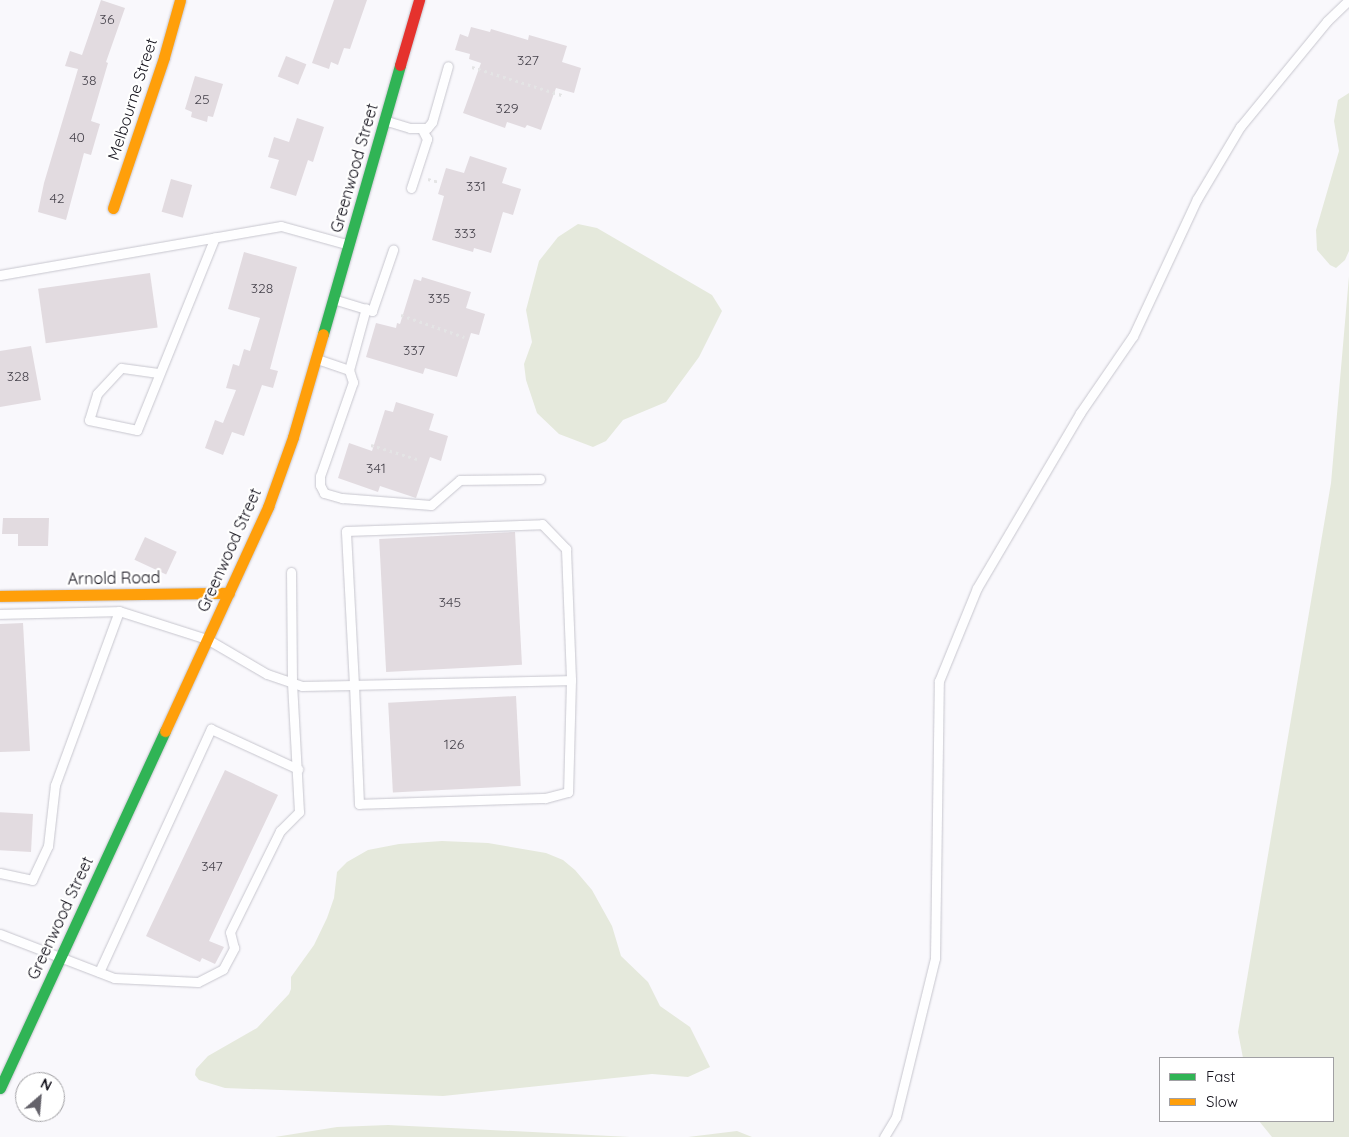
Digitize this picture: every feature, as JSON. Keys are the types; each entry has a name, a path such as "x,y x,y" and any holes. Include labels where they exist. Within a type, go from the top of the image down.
{"main road":[{"name":"Melbourne Street","path":"113,208 164,57 180,0"},
{"name":"Greenwood Street","path":"0,1088 206,639 260,527 283,467 316,359 419,0"},
{"name":"Arnold Road","path":"0,596 229,593"}],"lane":[{"path":"884,1137 896,1117 935,958 939,681 977,588 1080,413 1132,336 1196,199 1240,127 1327,22 1349,0"},
{"path":"384,120 422,129 427,128 432,122 448,66"},
{"path":"411,188 427,139 426,133 422,129"},
{"path":"0,275 281,226 348,245"},
{"path":"158,373 121,368 97,394 88,420 137,430 158,373 215,238"},
{"path":"333,299 372,311 393,250"},
{"path":"366,308 349,370 353,382 320,476 320,486 324,493 342,498 431,505 460,480 540,479"},
{"path":"316,359 349,370"},
{"path":"542,524 566,549 571,680 568,792 545,798 359,804 346,531 542,524"},
{"path":"0,934 114,978 198,982 223,969 234,948 230,932 280,831 299,812 292,683 291,572"},
{"path":"0,873 32,880 48,846 55,785 119,611"},
{"path":"0,614 119,611 206,639 267,674 302,686 571,680"},
{"path":"99,972 211,729 298,769"}],"path":[{"path":"472,67 562,95"},
{"path":"401,316 464,337"},
{"path":"371,445 420,460"}],"shaded area":[{"path":"1349,93 1349,251 1345,260 1336,268 1330,265 1317,250 1316,230 1339,151 1334,121 1338,100"},
{"path":"578,224 597,228 712,295 722,311 699,357 666,402 623,420 606,441 593,447 559,434 537,413 526,380 524,364 532,342 526,310 539,261 558,237"},
{"path":"1349,276 1349,1137 1272,1137 1260,1122 1334,1122 1334,1057 1243,1057 1238,1032 1331,483"},
{"path":"442,841 488,843 546,853 563,860 575,870 592,890 612,926 621,956 648,982 660,1006 690,1027 710,1067 688,1077 652,1074 443,1096 225,1088 199,1080 195,1075 196,1069 208,1056 257,1028 289,994 291,977 314,945 327,918 334,898 337,872 347,862 368,850 399,844"},
{"path":"388,1125 630,1137 275,1137 337,1127"},
{"path":"737,1131 752,1137 688,1137"}],"building":[{"path":"101,0 125,8 106,62 108,63 91,121 100,124 91,155 84,153 66,220 38,212 44,183 78,69 65,66 70,51 82,55"},
{"path":"334,0 367,0 350,49 344,48 338,65 331,62 329,69 312,63"},
{"path":"471,27 490,32 491,29 528,40 529,35 567,46 562,62 581,68 574,93 556,88 541,130 527,125 525,128 507,122 505,128 463,113 481,63 469,59 470,54 455,50 460,34 468,37"},
{"path":"286,56 306,64 298,85 278,76"},
{"path":"195,76 223,84 213,117 208,116 207,122 191,117 192,112 185,109"},
{"path":"297,118 324,127 313,162 308,160 296,196 270,188 279,160 268,157 274,137 289,142"},
{"path":"470,156 507,168 502,183 521,189 513,215 503,212 491,253 474,248 473,252 432,240 444,196 438,194 446,168 464,173"},
{"path":"171,179 192,185 183,218 162,212"},
{"path":"244,252 297,267 270,369 278,371 273,388 262,385 244,436 232,432 223,455 205,448 215,420 223,423 236,390 226,388 233,364 239,366 244,349 250,351 260,318 228,309"},
{"path":"150,273 158,327 46,343 38,289"},
{"path":"422,277 471,292 466,308 485,314 479,335 471,333 457,377 425,368 423,374 366,357 376,323 396,328 397,323 400,324 414,279 421,281"},
{"path":"31,346 41,400 0,407 0,351"},
{"path":"396,402 434,414 429,430 448,436 441,461 430,457 416,498 380,486 378,492 338,478 349,443 372,451 385,410 393,412"},
{"path":"3,518 49,518 48,546 18,546 18,534 2,534"},
{"path":"515,532 522,665 386,672 379,539"},
{"path":"145,537 177,552 166,574 134,560"},
{"path":"23,623 30,751 0,752 0,624"},
{"path":"516,696 521,786 393,793 388,703"},
{"path":"225,770 278,795 209,941 224,947 215,964 202,958 200,962 146,936"},
{"path":"0,812 33,814 31,852 0,850"}],"traffic: fast":[{"path":"323,334 400,65"},
{"path":"0,1088 165,731"}],"traffic: slow":[{"path":"113,208 164,57 180,0"},
{"path":"165,731 268,507 293,437 323,334"},
{"path":"0,596 229,593"}],"traffic: jam":[{"path":"400,65 419,0"}]}
